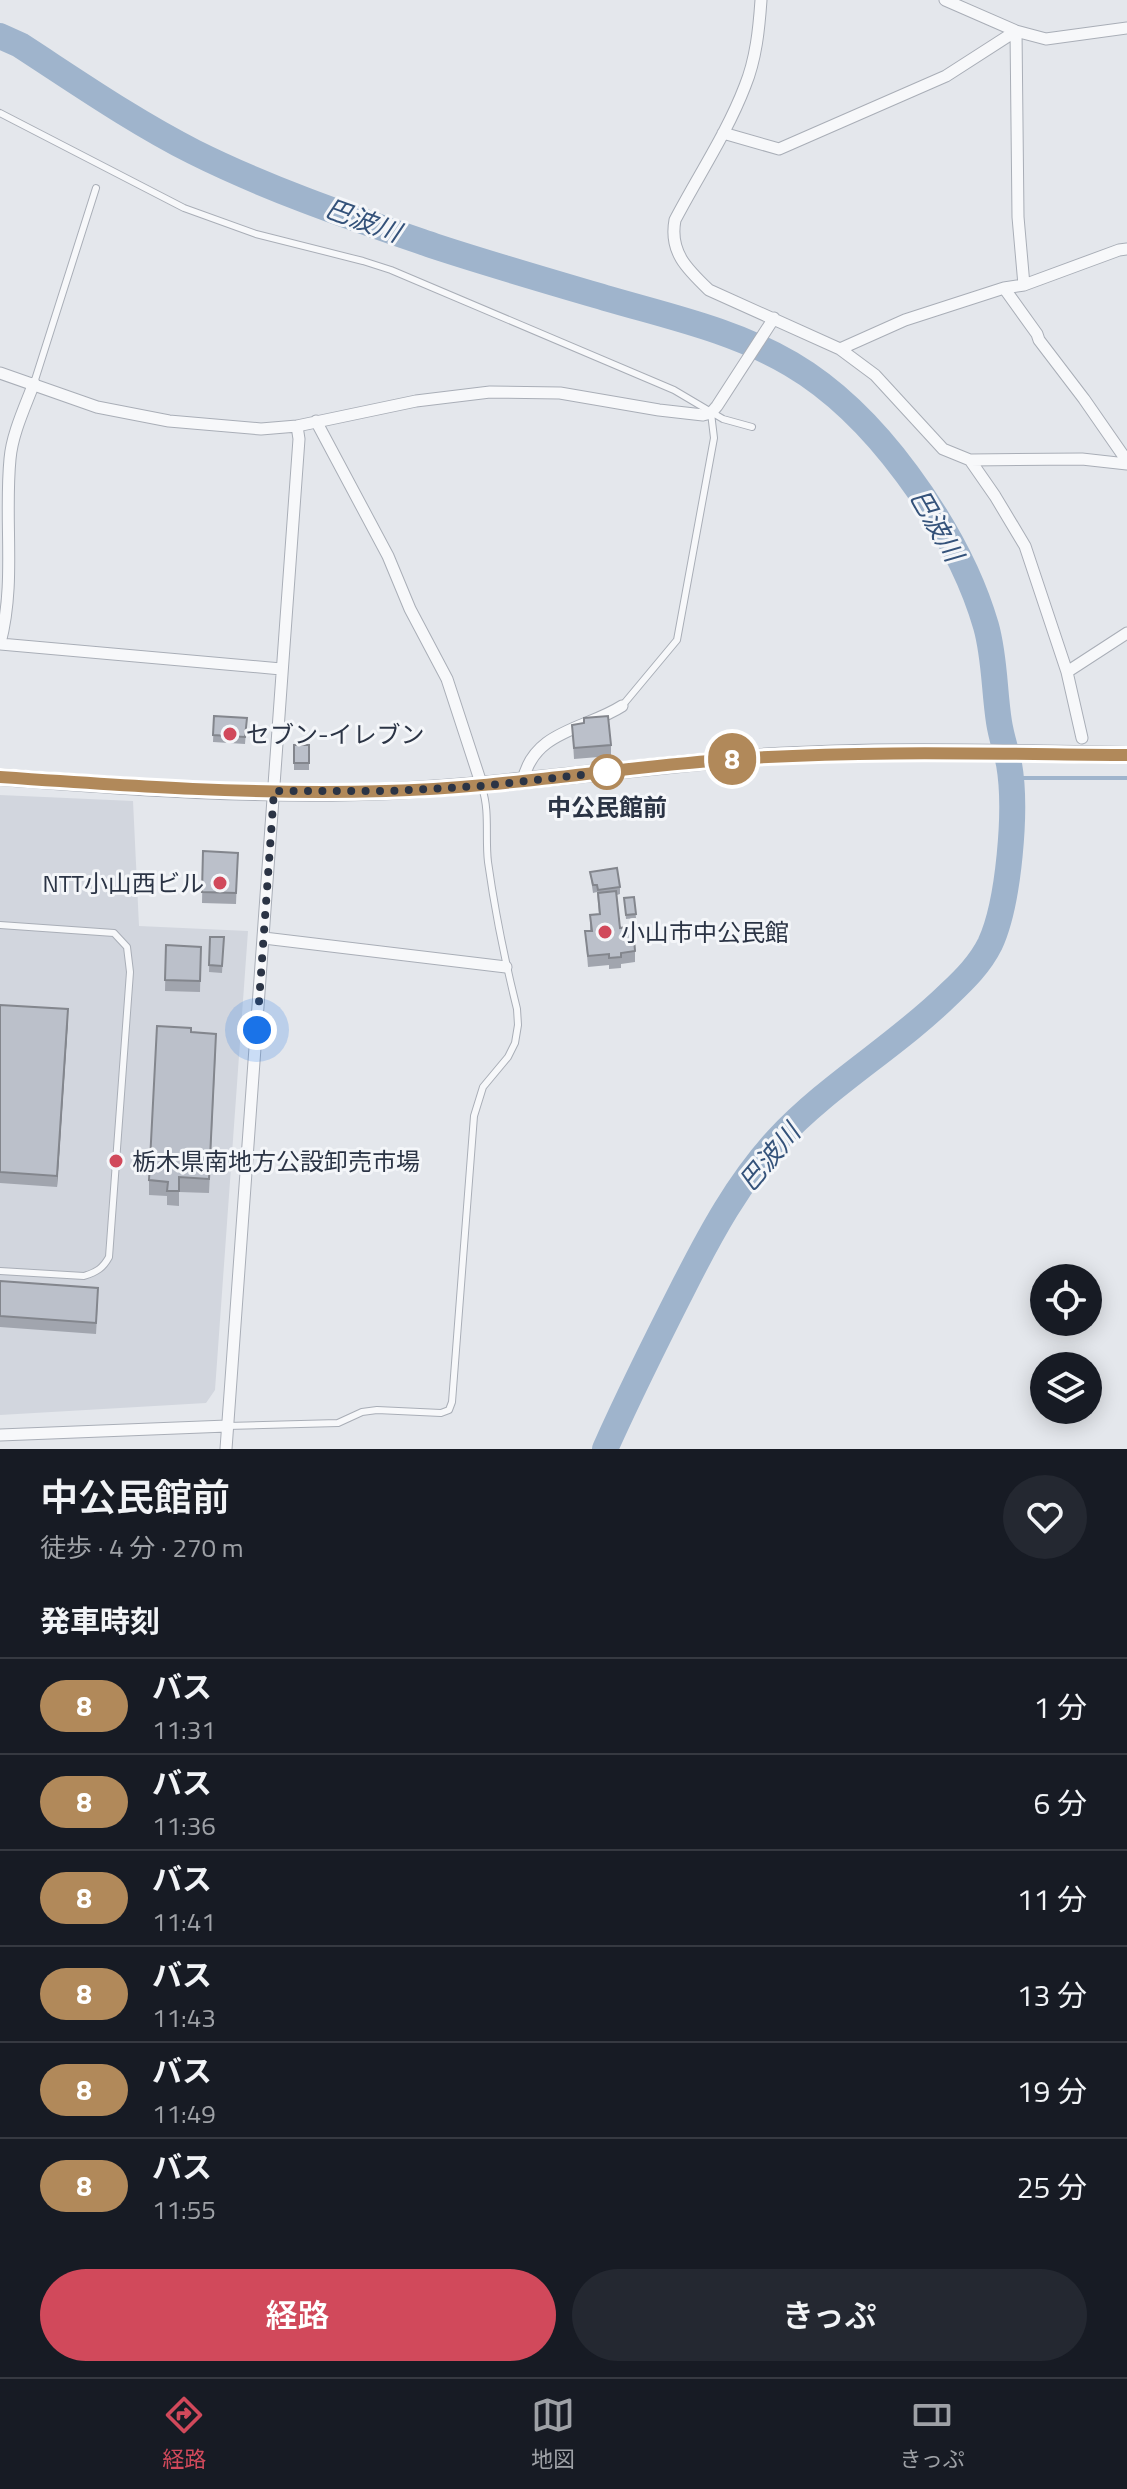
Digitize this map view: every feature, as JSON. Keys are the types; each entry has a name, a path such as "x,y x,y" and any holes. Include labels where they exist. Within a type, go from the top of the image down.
{"main road":[{"path":"0,777 159,788 376,791 482,786 764,757 864,753 1127,755"}],"street":[{"path":"761,0 754,57 746,85 675,220 672,236 676,252 709,290 840,349 875,375 943,449 970,460 1082,459 1127,462"},
{"path":"945,0 1016,31 1046,39 1127,28"},
{"path":"723,133 779,149 946,76 1016,31"},
{"path":"1016,31 1018,217 1024,285"},
{"path":"840,349 905,320 1004,288 1024,285 1127,249"},
{"path":"1004,288 1127,462"},
{"path":"0,373 97,407 169,421 261,429 297,426 416,401 490,392 560,393 703,415 714,409 772,321"},
{"path":"34,383 5,456 4,533 9,600 0,644 281,669"},
{"path":"316,421 447,679 482,786"},
{"path":"226,1449 299,439 297,426"},
{"path":"970,460 1025,546 1067,672 1082,738"},
{"path":"1067,672 1127,633"},
{"path":"523,781 529,761 553,737 622,706"},
{"path":"264,938 506,967"},
{"path":"0,1435 227,1426"}],"lane":[{"path":"0,113 184,208 256,234 391,270 674,390 714,409 723,419 752,427"},
{"path":"34,383 96,188"},
{"path":"622,706 677,640 714,438 714,409"},
{"path":"227,1426 328,1424 369,1411 431,1414 449,1410 474,1116 483,1087 508,1057 515,1043 518,1025 487,858 486,804 482,786"},
{"path":"0,925 114,933 127,947 130,972 109,1257 103,1267 84,1276 0,1271"}],"shaded area":[{"name":"栃木県南地方公設卸売市場","path":"0,795 133,801 139,926 248,931 215,1390 206,1403 0,1415"}],"building":[{"name":"セブン-イレブン","path":"214,716 247,718 245,737 213,735"},
{"path":"608,716 611,745 574,748 572,725 584,723 584,718"},
{"path":"294,745 309,745 309,763 294,763"},
{"name":"NTT小山西ビル","path":"203,851 238,853 236,893 202,892"},
{"path":"617,868 620,887 598,890 597,885 593,885 590,872"},
{"name":"小山市中公民館","path":"616,891 620,928 633,926 635,951 621,953 621,957 609,958 609,954 588,956 585,931 592,931 590,915 600,914 598,893"},
{"path":"634,897 636,914 626,915 624,898"},
{"path":"210,937 224,937 222,966 209,965"},
{"path":"166,945 201,947 200,981 165,980"},
{"path":"0,1005 68,1009 57,1176 0,1172"},
{"path":"157,1026 191,1028 191,1032 216,1034 209,1179 179,1177 179,1191 167,1191 168,1182 149,1180"},
{"path":"0,1281 98,1288 96,1323 0,1316"}],"waterway":[{"name":"巴波川","path":"0,36 20,45 171,140 252,179 434,246 679,319 770,352 808,375 840,400 895,458 943,528 972,586 989,638 999,722 1011,783 1010,856 1002,905 990,944 977,965 955,988 797,1120 750,1173 695,1265 605,1449"},
{"path":"1010,778 1127,778"}],"bus line":[{"name":"8","path":"0,777 159,788 362,792 482,786 764,757 864,753 1127,755"}],"place":[{"name":"セブン-イレブン","path":"230,734"},
{"name":"中公民館前","path":"607,772"},
{"name":"NTT小山西ビル","path":"220,883"},
{"name":"小山市中公民館","path":"605,932"},
{"name":"栃木県南地方公設卸売市場","path":"116,1161"}],"route":[{"path":"257,1030 274,791 390,791 482,786 607,772"}]}
